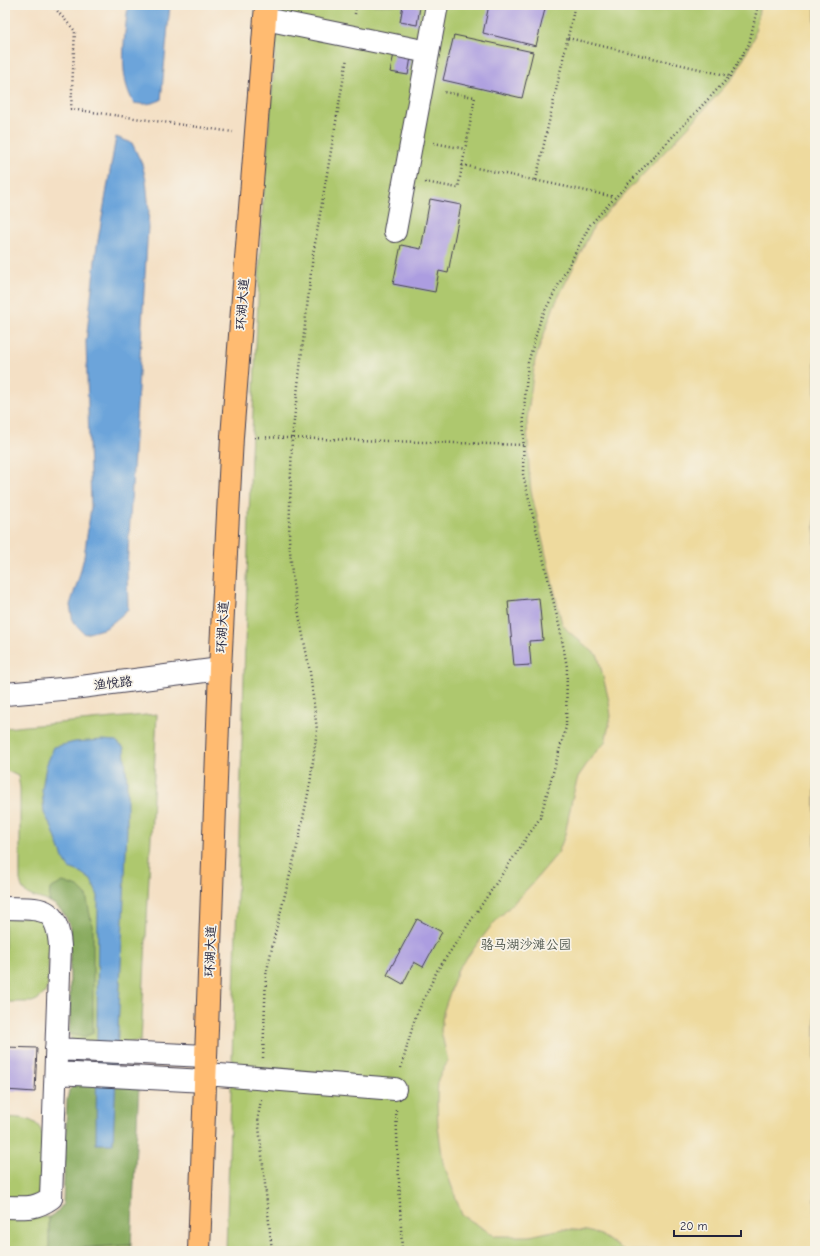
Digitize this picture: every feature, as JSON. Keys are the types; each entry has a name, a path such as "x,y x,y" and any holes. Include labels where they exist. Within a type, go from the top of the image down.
{"main road":[{"name":"环湖大道","path":"200,1251 220,669 232,437 265,12"}],"street":[{"path":"395,231 437,5"},
{"path":"265,12 351,36 428,52"},
{"name":"渔悦路","path":"5,694 73,688 220,669"},
{"path":"5,908 38,909 49,914 57,925 60,946 51,1198 41,1205 32,1207 5,1207"},
{"path":"56,1049 263,1079 396,1089"},
{"path":"56,1073 206,1071"}],"path":[{"path":"52,5 75,31 71,109 255,135"},
{"path":"272,1251 258,1117 263,1079 266,975 310,784 317,730 310,672 293,584 290,547 292,438 313,255 356,5"},
{"path":"536,180 575,5"},
{"path":"402,1251 396,1089 415,1018 437,971 540,818 566,727 566,667 560,629 523,474 524,409 528,363 541,318 590,225 730,76 749,44 758,5"},
{"path":"568,38 730,76"},
{"path":"405,178 458,188 475,97 422,88"},
{"path":"412,139 465,149"},
{"path":"462,165 616,197"},
{"path":"232,437 524,445"}],"green space":[{"name":"骆马湖沙滩公园","path":"279,5 815,5 815,1251 226,1251 251,454 262,214"},
{"path":"157,714 141,1041 104,1045 73,1043 69,1034 70,927 60,908 46,900 27,894 22,887 20,880 20,788 18,776 5,770 5,728"},
{"path":"63,882 78,887 86,895 93,930 93,1033 84,1037 69,1034 70,927 62,912 49,901 50,889"},
{"path":"5,916 36,917 45,924 49,933 48,984 45,993 37,1000 32,1002 5,1002"},
{"path":"75,1084 139,1085 131,1245 49,1250 49,1217 57,1212 63,1204 67,1100 69,1090"},
{"path":"5,1117 32,1121 38,1126 42,1133 44,1154 41,1188 39,1194 29,1198 5,1198"},
{"path":"5,1215 49,1217 50,1250 131,1245 130,1251 5,1251"}],"sand":[{"path":"760,5 815,5 815,1251 624,1251 601,1235 587,1231 562,1229 530,1236 495,1236 462,1215 443,1162 438,1126 437,1102 438,1079 448,1061 441,1031 443,1013 458,969 492,925 529,887 558,853 565,835 578,777 593,755 605,743 611,716 609,701 598,656 569,632 562,624 531,491 527,421 535,360 554,306 594,226 691,124 735,75 754,38"}],"water":[{"path":"128,5 170,5 161,100 144,104 134,103 125,81 124,43"},
{"path":"116,137 132,143 142,164 146,180 149,210 127,568 128,610 106,628 85,634 73,622 70,605 84,557 91,507 86,342 96,252"},
{"path":"103,740 116,741 124,748 127,780 127,830 113,1144 96,1144 98,896 91,880 80,872 69,868 63,858 52,828 44,813 42,789 46,766 54,747 75,742"}],"building":[{"path":"403,5 420,7 417,25 400,22"},
{"path":"489,5 528,5 545,9 536,46 483,33"},
{"path":"454,35 533,52 522,98 443,80"},
{"path":"394,54 411,57 408,75 390,72"},
{"path":"430,199 461,205 448,273 439,271 435,292 393,284 401,245 421,249"},
{"path":"539,598 543,640 529,641 531,665 514,666 508,601"},
{"path":"417,919 442,932 423,967 414,962 403,984 387,975"},
{"path":"5,1047 37,1048 35,1092 5,1090"}]}
